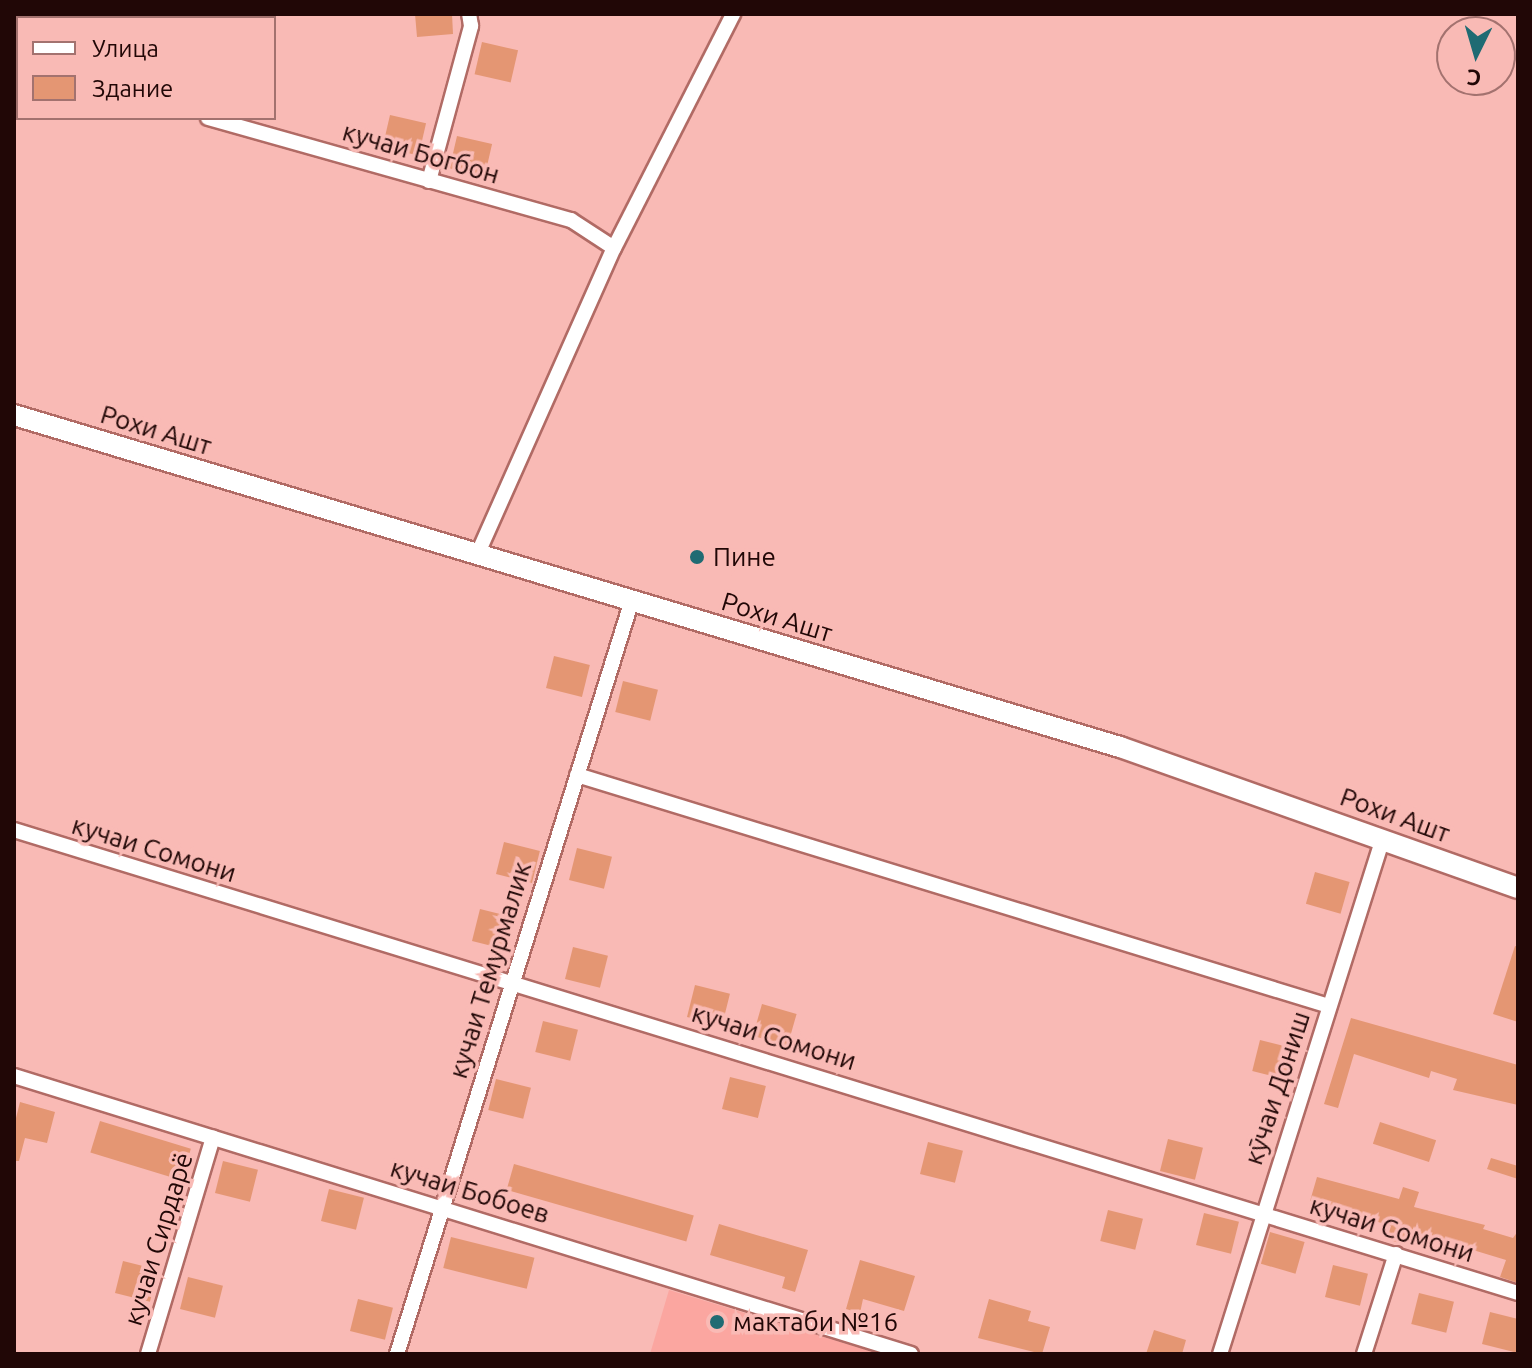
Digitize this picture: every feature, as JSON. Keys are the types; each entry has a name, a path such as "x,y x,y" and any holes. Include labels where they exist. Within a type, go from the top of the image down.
{"main road":[{"name":"Рохи Ашт","path":"14,415 1120,747 1518,888"}],"street":[{"path":"429,181 471,26 469,14"},
{"path":"478,553 614,248 733,14"},
{"name":"кучаи Богбон","path":"215,120 571,220 614,248"},
{"name":"кучаи Темурмалик","path":"397,1354 632,600"},
{"path":"577,775 1329,1006"},
{"name":"кучаи Сомони","path":"14,830 1518,1293"},
{"name":"кӯчаи Дониш","path":"1220,1354 1383,838"},
{"name":"кучаи Бобоев","path":"14,1076 911,1354"},
{"name":"кучаи Сирдарё","path":"148,1354 213,1138"},
{"path":"1364,1354 1396,1254"}],"shaded area":[{"name":"мактаби №16","path":"669,1290 880,1354 650,1354"}],"building":[{"path":"415,14 452,14 453,34 417,37"},
{"path":"482,42 518,50 511,82 475,74"},
{"path":"390,115 426,123 419,155 383,147"},
{"path":"457,136 492,144 485,176 450,168"},
{"path":"554,656 590,665 582,697 546,688"},
{"path":"623,681 658,690 650,721 615,712"},
{"path":"504,842 540,851 532,883 496,874"},
{"path":"577,848 612,857 604,889 569,880"},
{"path":"1315,872 1350,882 1341,914 1306,904"},
{"path":"480,909 515,918 507,950 472,941"},
{"path":"1515,946 1518,947 1518,1022 1493,1014"},
{"path":"573,947 608,956 600,988 565,979"},
{"path":"695,985 730,994 722,1026 687,1017"},
{"path":"762,1004 797,1014 788,1046 753,1036"},
{"path":"1351,1018 1518,1065 1518,1105 1453,1090 1457,1079 1431,1071 1429,1078 1354,1054 1338,1108 1324,1104"},
{"path":"543,1021 578,1030 570,1061 535,1052"},
{"path":"1260,1040 1295,1049 1287,1080 1252,1071"},
{"path":"730,1077 766,1086 758,1118 722,1109"},
{"path":"496,1079 531,1088 523,1119 488,1110"},
{"path":"20,1102 55,1112 47,1143 25,1138 19,1161 14,1161 14,1126"},
{"path":"100,1121 191,1149 181,1180 90,1153"},
{"path":"1380,1122 1436,1140 1429,1162 1373,1144"},
{"path":"1168,1139 1203,1148 1195,1180 1160,1171"},
{"path":"928,1142 963,1151 955,1183 920,1174"},
{"path":"1491,1158 1518,1166 1518,1179 1487,1169"},
{"path":"223,1161 258,1170 250,1202 215,1193"},
{"path":"514,1164 694,1216 686,1241 507,1190"},
{"path":"1317,1177 1399,1199 1403,1187 1419,1192 1414,1207 1485,1225 1483,1229 1513,1238 1518,1231 1518,1283 1500,1277 1506,1260 1407,1230 1402,1244 1387,1239 1391,1226 1310,1201"},
{"path":"329,1189 364,1198 356,1230 321,1221"},
{"path":"1108,1210 1143,1219 1135,1250 1100,1241"},
{"path":"1204,1213 1239,1222 1231,1254 1196,1245"},
{"path":"719,1224 808,1250 795,1292 782,1288 785,1277 710,1255"},
{"path":"1270,1232 1305,1242 1296,1274 1261,1264"},
{"path":"451,1237 534,1258 527,1289 443,1268"},
{"path":"860,1260 915,1276 904,1311 863,1299 860,1313 846,1309"},
{"path":"123,1261 158,1270 150,1302 115,1293"},
{"path":"1333,1265 1368,1274 1360,1306 1325,1297"},
{"path":"188,1277 223,1286 215,1318 180,1309"},
{"path":"1419,1293 1454,1302 1446,1333 1411,1324"},
{"path":"358,1299 393,1308 385,1340 350,1331"},
{"path":"989,1299 1031,1311 1028,1321 1050,1327 1042,1354 978,1338"},
{"path":"1490,1312 1518,1319 1518,1353 1482,1344"},
{"path":"1154,1330 1186,1340 1182,1354 1146,1354"}],"place":[{"name":"Пине","path":"697,557"},
{"name":"мактаби №16","path":"717,1322"}]}
